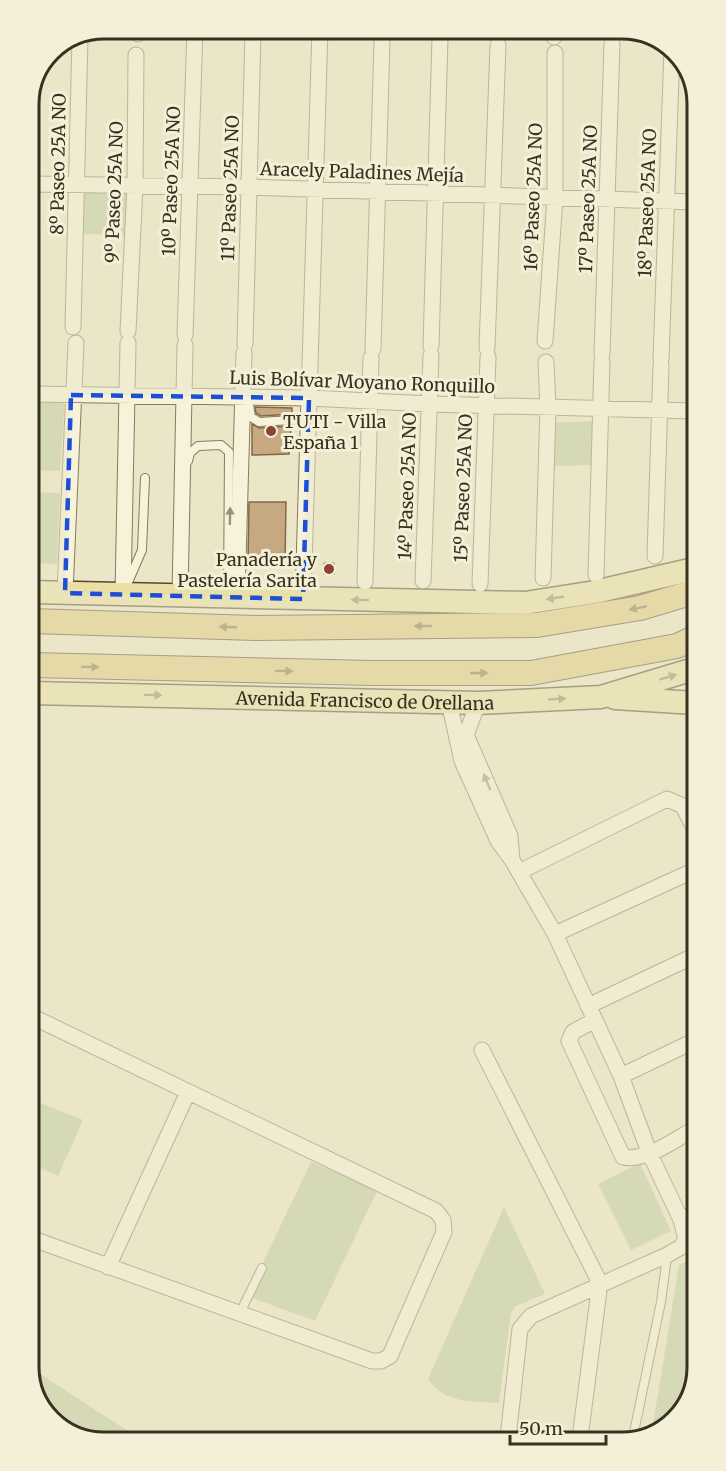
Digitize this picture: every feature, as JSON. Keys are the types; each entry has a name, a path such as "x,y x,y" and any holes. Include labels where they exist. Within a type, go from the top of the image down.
{"highway":[{"path":"39,621 255,628 537,626 640,608 687,594"},
{"name":"Avenida Francisco de Orellana","path":"39,665 373,673 531,673 677,646 687,641"}],"main road":[{"path":"39,592 525,603 595,592 687,571"},
{"name":"Avenida Francisco de Orellana","path":"39,693 478,703 601,697 687,671"},
{"path":"601,697 687,702"}],"street":[{"name":"10º Paseo 25A NO","path":"182,595 185,340 192,186 195,39"},
{"name":"11º Paseo 25A NO","path":"233,595 246,397 245,349 254,39"},
{"path":"303,599 320,39"},
{"path":"365,582 383,39"},
{"name":"14º Paseo 25A NO","path":"423,581 440,39"},
{"name":"15º Paseo 25A NO","path":"480,584 498,39"},
{"name":"17º Paseo 25A NO","path":"596,575 612,39"},
{"name":"8º Paseo 25A NO","path":"73,327 80,44"},
{"name":"16º Paseo 25A NO","path":"545,341 555,198 555,53"},
{"name":"9º Paseo 25A NO","path":"123,593 128,337 135,186 136,55"},
{"name":"18º Paseo 25A NO","path":"655,556 672,62"},
{"name":"Aracely Paladines Mejía","path":"39,184 249,187 687,202"},
{"path":"65,593 71,395 76,343"},
{"path":"543,578 548,407 546,362"},
{"name":"Luis Bolívar Moyano Ronquillo","path":"39,394 309,398 486,406 687,411"},
{"path":"449,702 461,736 462,761 498,842 516,866 555,934 621,1076 649,1152 685,1233 684,1244 667,1255 600,1283 531,1316 520,1329 509,1432"},
{"path":"461,736 478,703"},
{"path":"516,866 668,799 683,806 687,814"},
{"path":"555,934 687,874"},
{"path":"588,1006 687,960"},
{"path":"39,1020 436,1211 443,1220 444,1232 390,1356 381,1361 372,1361 239,1315 39,1241"},
{"path":"595,1020 573,1032 569,1041 620,1153 631,1159 687,1133"},
{"path":"621,1076 687,1044"},
{"path":"482,1050 600,1283 581,1432"},
{"path":"108,1267 188,1092"},
{"path":"681,1220 687,1217"}],"lane":[{"path":"246,397 251,417 259,422 308,419"},
{"path":"182,595 189,458 198,446 212,444 226,448 231,460 233,595"},
{"path":"123,593 140,559 145,478"},
{"path":"634,1431 661,1302 667,1255"},
{"path":"239,1315 262,1268"}],"highlighted area":[{"path":"71,395 309,398 303,599 65,593"}],"green space":[{"path":"85,188 128,189 127,235 82,234"},
{"path":"39,399 65,399 60,471 39,470"},
{"path":"596,421 595,465 550,466 550,423"},
{"path":"39,492 60,493 57,564 39,563"},
{"path":"39,1102 83,1120 58,1176 39,1168"},
{"path":"311,1162 378,1189 315,1321 247,1296"},
{"path":"640,1163 671,1231 631,1250 598,1184"},
{"path":"504,1207 545,1294 516,1306 511,1313 499,1403 460,1400 442,1393 428,1379"},
{"path":"687,1261 686,1380 671,1410 653,1424 679,1265"},
{"path":"40,1374 130,1432 91,1431 68,1421 55,1410 48,1400"}],"building":[{"path":"255,407 292,408 292,414 261,416 256,413"},
{"path":"252,424 259,428 291,426 289,454 252,455"},
{"path":"249,502 286,502 285,562 248,561"},
{"name":"Panadería y Pastelería Sarita","path":"324,563 334,563 334,574 324,574"}],"place":[{"name":"TUTI - Villa España 1","path":"271,431"},
{"name":"Panadería y Pastelería Sarita","path":"329,569"}]}
